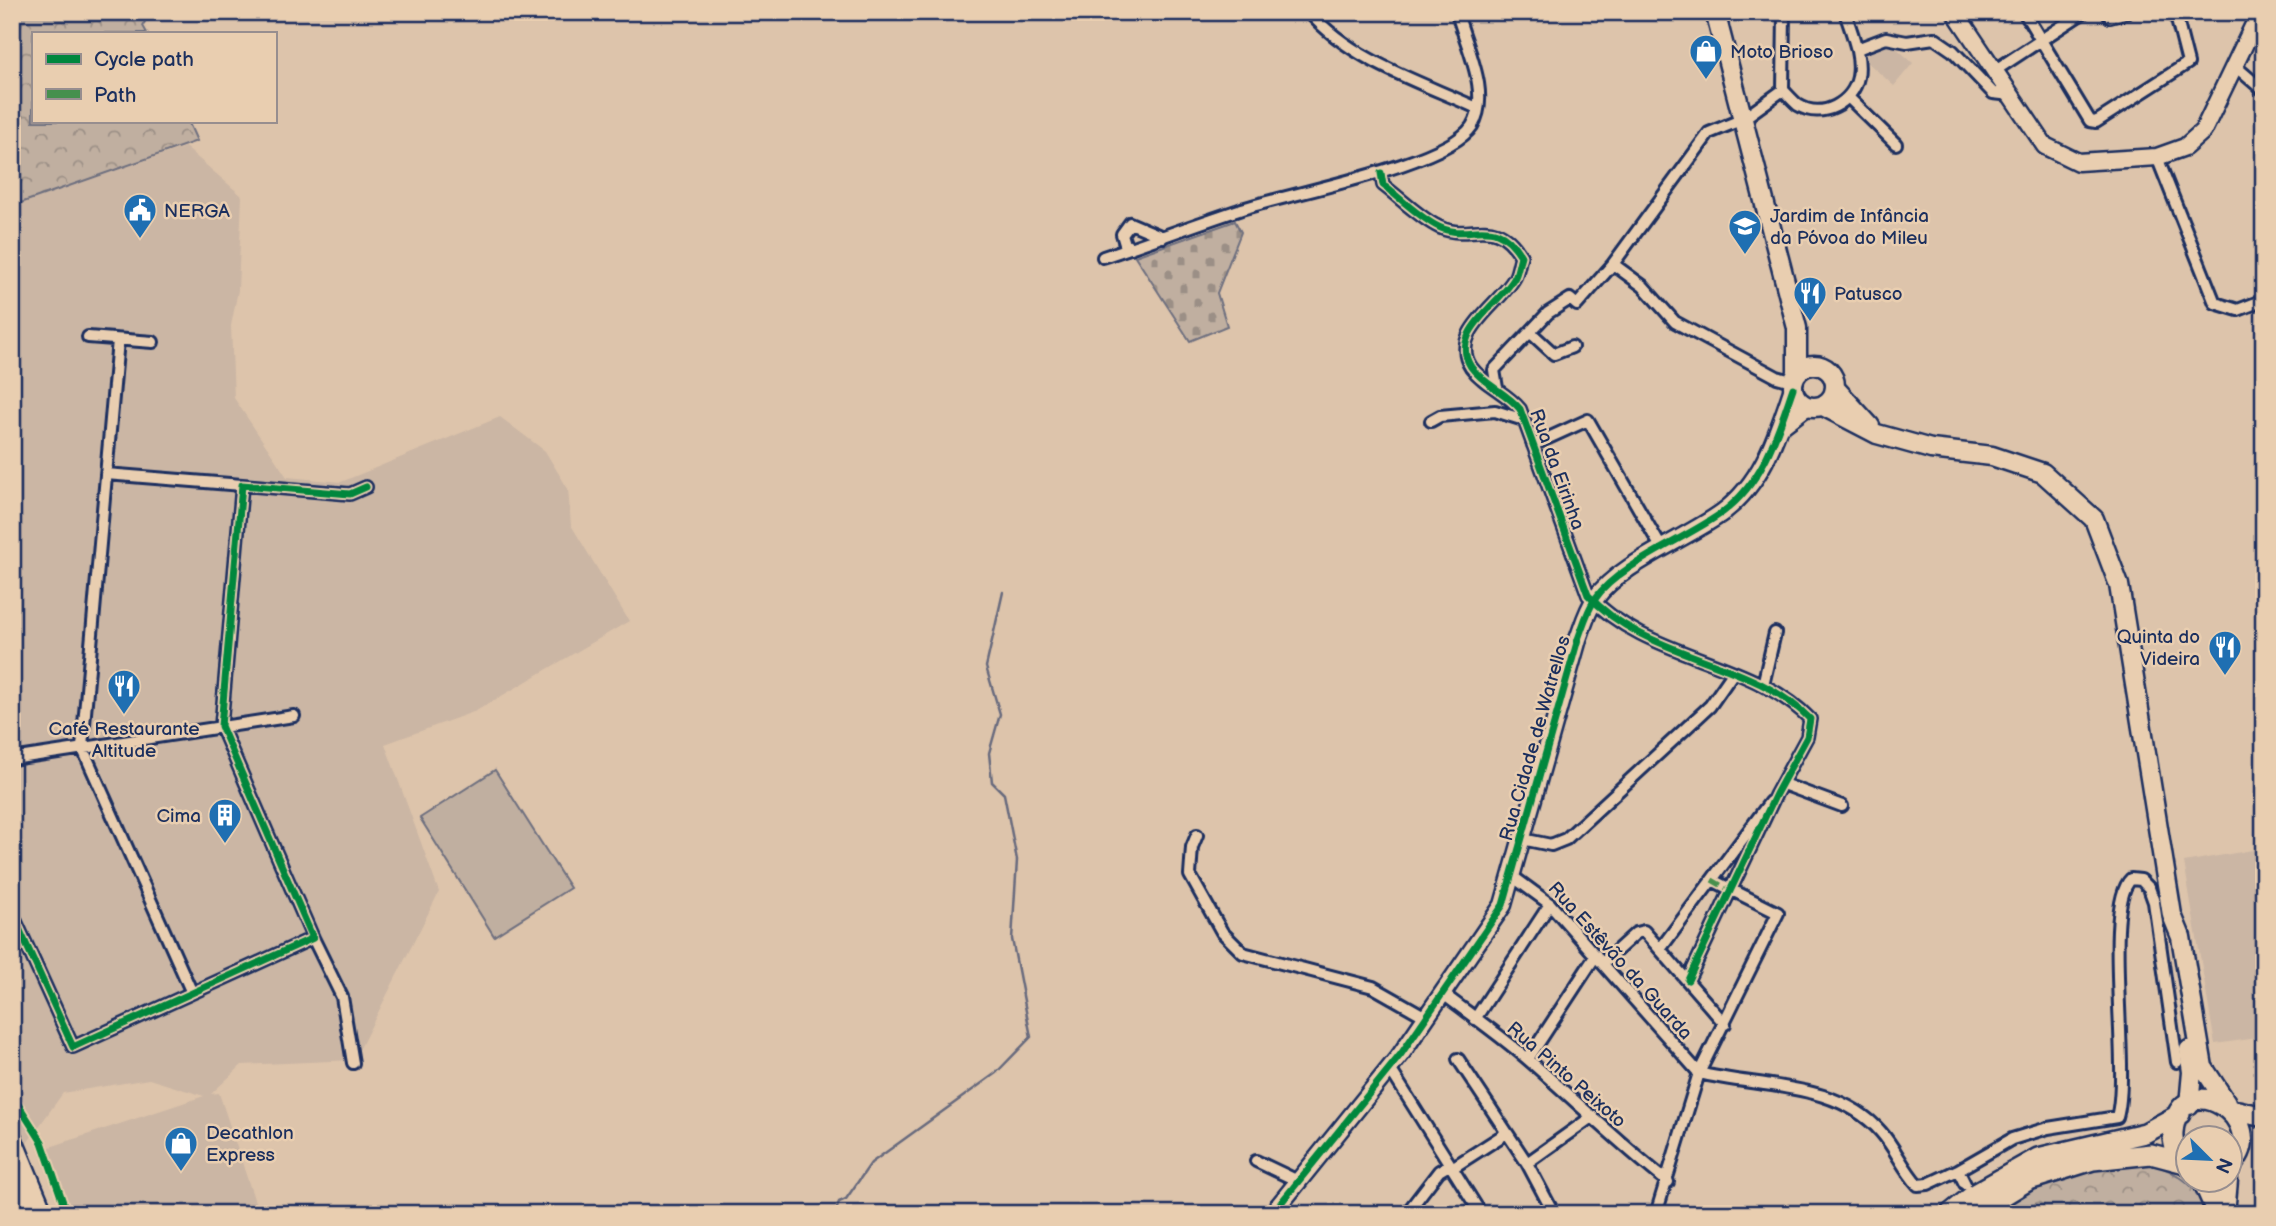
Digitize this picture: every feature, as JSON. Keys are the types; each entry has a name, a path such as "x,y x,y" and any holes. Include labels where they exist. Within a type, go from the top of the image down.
{"highway":[{"path":"1950,1214 1976,1192 2038,1158 2145,1133 2207,1098 2264,1116"},
{"path":"2232,1106 2243,1124"},
{"path":"2175,1124 2184,1109"},
{"path":"12,1139 43,1214"},
{"path":"2244,1158 2264,1142"},
{"path":"1973,1214 2029,1180 2093,1160 2151,1154 2174,1160"},
{"path":"12,1177 27,1214"}],"main road":[{"path":"1715,12 1797,328 1797,400 1877,434 1931,449 1992,456 2043,473 2094,519 2119,584 2165,906 2192,1072 2184,1109"},
{"path":"1797,328 1821,364 1833,373 1836,390 1877,434"},
{"path":"1795,381 1808,364 1821,364"},
{"path":"1815,406 1836,390"},
{"path":"2165,906 2181,937 2203,1067 2232,1106"},
{"path":"2208,1194 2217,1214"},
{"path":"2225,1214 2228,1194"}],"street":[{"path":"1309,12 1328,34 1361,55 1477,108"},
{"path":"1103,257 1242,209 1381,173 1456,141 1472,125 1477,108 1478,85 1457,12"},
{"path":"1784,12 1783,90 1798,105 1813,111 1830,110 1848,97 1858,77 1857,49 1845,12"},
{"path":"1955,12 2045,146 2078,162 2157,157 2185,147 2203,131 2260,12"},
{"path":"2024,12 2040,43 2090,121 2096,122 2188,63 2175,12"},
{"path":"1994,71 2084,12"},
{"path":"2107,12 2109,17 2128,12"},
{"path":"1857,49 1885,38 1907,42 1934,37 1953,51 1993,93 2011,95"},
{"path":"2235,66 2264,91"},
{"path":"1497,388 1494,370 1548,313 1570,299 1577,305 1613,264 1709,133 1743,119 1783,90"},
{"path":"1848,97 1896,144"},
{"path":"2157,157 2215,303 2238,310 2264,300"},
{"name":"Rua da Eirinha","path":"1381,173 1383,186 1437,227 1465,231 1494,230 1512,241 1521,256 1515,277 1467,336 1464,350 1470,365 1510,397 1524,420 1593,594"},
{"path":"1131,248 1125,244 1122,234 1130,223 1163,237"},
{"path":"1613,264 1643,286 1675,322 1777,377 1795,381 1783,425 1761,470 1725,511 1593,594 1609,615 1650,639 1763,685 1798,707 1810,719 1807,737 1783,784 1661,948"},
{"path":"1530,332 1554,354 1572,347"},
{"path":"88,337 152,342"},
{"path":"118,340 82,747 192,993"},
{"path":"1783,425 1815,406"},
{"path":"1431,421 1440,416 1495,411 1524,420"},
{"path":"1533,445 1588,420 1662,549"},
{"path":"106,474 242,485 353,499 366,487"},
{"path":"242,485 221,726 313,938 342,997 353,1063"},
{"name":"Rua Cidade de Watrellos","path":"1272,1214 1390,1069 1503,905 1593,594"},
{"path":"1763,685 1775,633"},
{"path":"1522,839 1551,845 1566,839 1710,706 1733,673"},
{"path":"12,759 294,716"},
{"path":"1783,784 1842,806"},
{"path":"1688,980 1776,794"},
{"path":"1197,835 1192,847 1190,876 1222,932 1243,953 1373,987 1426,1017"},
{"name":"Rua Estêvão da Guarda","path":"1512,876 1550,904 1699,1073"},
{"path":"1699,1073 1812,1093 1854,1111 1880,1130 1906,1172 1918,1185 1928,1184 1958,1170 2012,1139 2048,1128 2117,1118 2120,1042 2119,908 2130,879 2141,880 2165,906 2177,1062"},
{"path":"1656,1214 1668,1182 1699,1073 1778,914 1712,880"},
{"path":"1475,1019 1550,904"},
{"path":"12,913 73,1047 313,938"},
{"path":"1528,1059 1600,959 1636,933 1649,934 1725,1024"},
{"name":"Rua Pinto Peixoto","path":"1442,993 1528,1059 1593,1116 1619,1144 1668,1182"},
{"path":"1458,1059 1505,1134 1527,1163 1553,1214"},
{"path":"1390,1069 1481,1214"},
{"path":"1527,1163 1593,1116"},
{"path":"1406,1214 1439,1171 1505,1134"},
{"path":"1256,1161 1298,1181"},
{"path":"1958,1170 1965,1184"}],"shaded area":[{"path":"1884,43 1894,46 1913,63 1894,86 1865,60 1871,48"},
{"path":"185,147 242,196 238,290 231,326 234,398 287,477 341,482 500,417 545,451 568,489 571,525 629,621 476,711 385,744 439,892 354,1060 242,1065 211,1094 219,1093 259,1214 65,1214 44,1149 204,1096 149,1079 63,1093 27,1143 12,1113 12,206"},
{"path":"2264,848 2264,1037 2215,1044 2184,862"}],"green space":[{"path":"12,12 149,12 143,26 146,32 32,32 32,122 188,122 197,141 12,206"},
{"path":"1235,221 1241,232 1217,293 1227,326 1190,341 1135,256"},
{"path":"495,770 570,888 494,936 420,818"},
{"path":"2149,1163 2174,1174 2174,1194 2199,1194 2211,1214 1989,1214 2032,1188 2095,1169"}],"waterway":[{"path":"835,1214 839,1202 846,1199 871,1163 996,1073 1031,1037 1012,939 1017,860 1004,794 992,782 989,753 1000,714 986,667 1003,592"}],"marked path":[{"path":"1712,880 1731,891"}],"cycle path":[{"path":"1381,173 1383,185 1435,225 1459,232 1490,231 1511,242 1521,256 1515,277 1471,330 1466,342 1466,354 1476,373 1520,409 1588,595 1612,616 1639,633 1759,683 1786,699 1810,719 1807,737 1776,794 1688,980"},
{"path":"1272,1214 1401,1054 1503,905 1578,639 1595,599 1620,574 1708,522 1737,500 1767,456 1793,388"},
{"path":"12,913 73,1047 313,938 221,726 242,485 350,494 366,487"},
{"path":"12,1095 42,1142 67,1214"}],"place":[{"name":"Moto Brioso","path":"1706,81"},
{"name":"NERGA","path":"140,240"},
{"name":"Jardim de Infância da Póvoa do Mileu","path":"1745,256"},
{"name":"Patusco","path":"1810,323"},
{"name":"Quinta do Videira","path":"2225,677"},
{"name":"Café Restaurante Altitude","path":"124,716"},
{"name":"Cima","path":"225,845"},
{"name":"Decathlon Express","path":"181,1173"}]}
